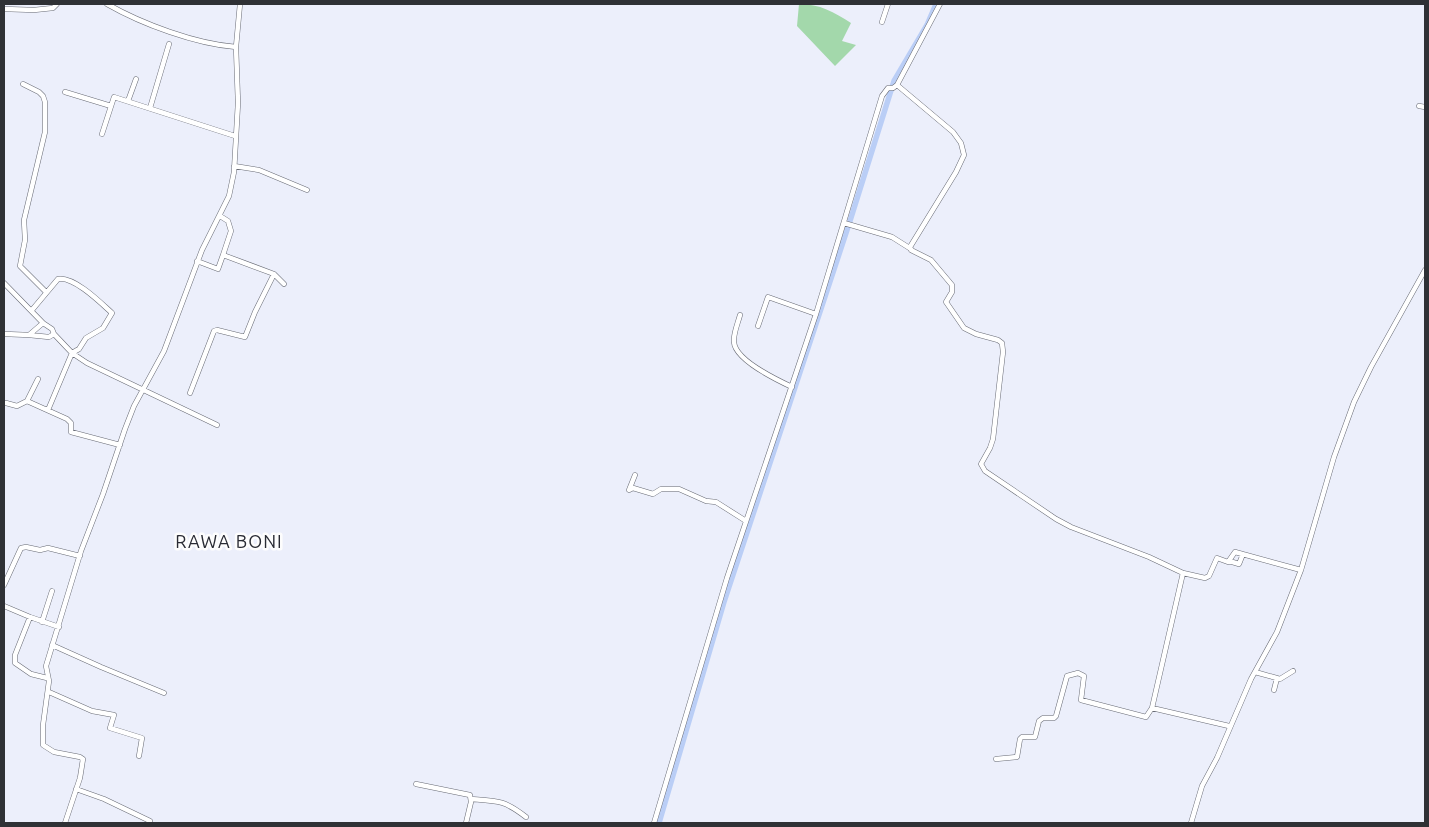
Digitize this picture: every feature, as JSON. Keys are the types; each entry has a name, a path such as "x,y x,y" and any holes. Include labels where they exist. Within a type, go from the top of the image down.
{"street":[{"path":"4,9 34,10 53,8 57,4"},
{"path":"107,4 158,28 219,46 236,47"},
{"path":"65,823 83,759 54,752 44,745 43,725 49,681 46,666 80,556 131,414 164,351 197,261 229,196 234,166 238,103 236,47 240,4"},
{"path":"882,22 888,4"},
{"path":"654,823 727,578 816,314 882,96 893,87 940,4"},
{"path":"150,108 169,44"},
{"path":"128,101 136,79"},
{"path":"23,84 43,96 46,132 24,220 25,240 20,266 46,292"},
{"path":"893,87 953,132 961,143 964,155 956,172 913,241 911,249"},
{"path":"65,92 111,106"},
{"path":"102,134 114,96 235,136"},
{"path":"1419,106 1425,107"},
{"path":"234,166 259,170 307,190"},
{"path":"197,261 218,269 223,250 231,232 228,221 220,216"},
{"path":"845,223 892,237 931,260 952,285 952,292 946,302 964,328 1002,343 1003,352 995,423 991,445 981,464 984,471 1071,527 1183,573 1205,578 1209,576 1217,558 1239,564 1243,554"},
{"path":"223,254 274,274 284,284"},
{"path":"1191,823 1202,786 1217,758 1255,672 1277,632 1301,570 1334,457 1354,402 1371,367 1425,270"},
{"path":"190,393 214,331 217,330 245,337 274,274"},
{"path":"32,310 58,279 65,279 82,288 112,313 103,328 86,338 79,349 72,353 48,410"},
{"path":"4,283 43,323 52,329 54,334 72,353 87,363 217,425"},
{"path":"758,326 768,297 816,314"},
{"path":"740,315 734,343 743,358 792,387"},
{"path":"29,335 43,323"},
{"path":"5,334 49,338 54,334"},
{"path":"6,403 17,406 27,401 38,379"},
{"path":"27,401 67,419 70,423 71,432 120,446"},
{"path":"635,475 629,490 633,488 653,494 661,489 679,489 706,501 716,502 746,521"},
{"path":"4,585 21,548 26,547 40,550 48,548 80,556"},
{"path":"1229,561 1233,552 1301,570"},
{"path":"996,759 1017,757 1022,737 1035,737 1039,720 1056,716 1067,676 1078,673 1084,676 1081,700 1146,718 1152,708 1183,573"},
{"path":"42,622 52,591"},
{"path":"4,606 59,627"},
{"path":"30,617 16,655 15,663 31,674 48,678"},
{"path":"52,645 100,667 164,692"},
{"path":"1255,672 1284,678 1293,671"},
{"path":"1274,690 1277,678"},
{"path":"48,692 92,711 101,711 114,715 110,728 142,738 139,756"},
{"path":"1152,708 1230,726"},
{"path":"416,784 468,795 471,799 503,802 509,804 526,817"},
{"path":"76,789 104,799 150,820"},
{"path":"466,823 471,799"}],"green space":[{"path":"799,4 814,5 826,9 851,23 842,41 856,45 835,66 797,26"}],"waterway":[{"path":"659,823 724,602 850,221 894,81 927,25 936,4"}],"district":[{"name":"RAWA BONI","path":"229,542"}]}
